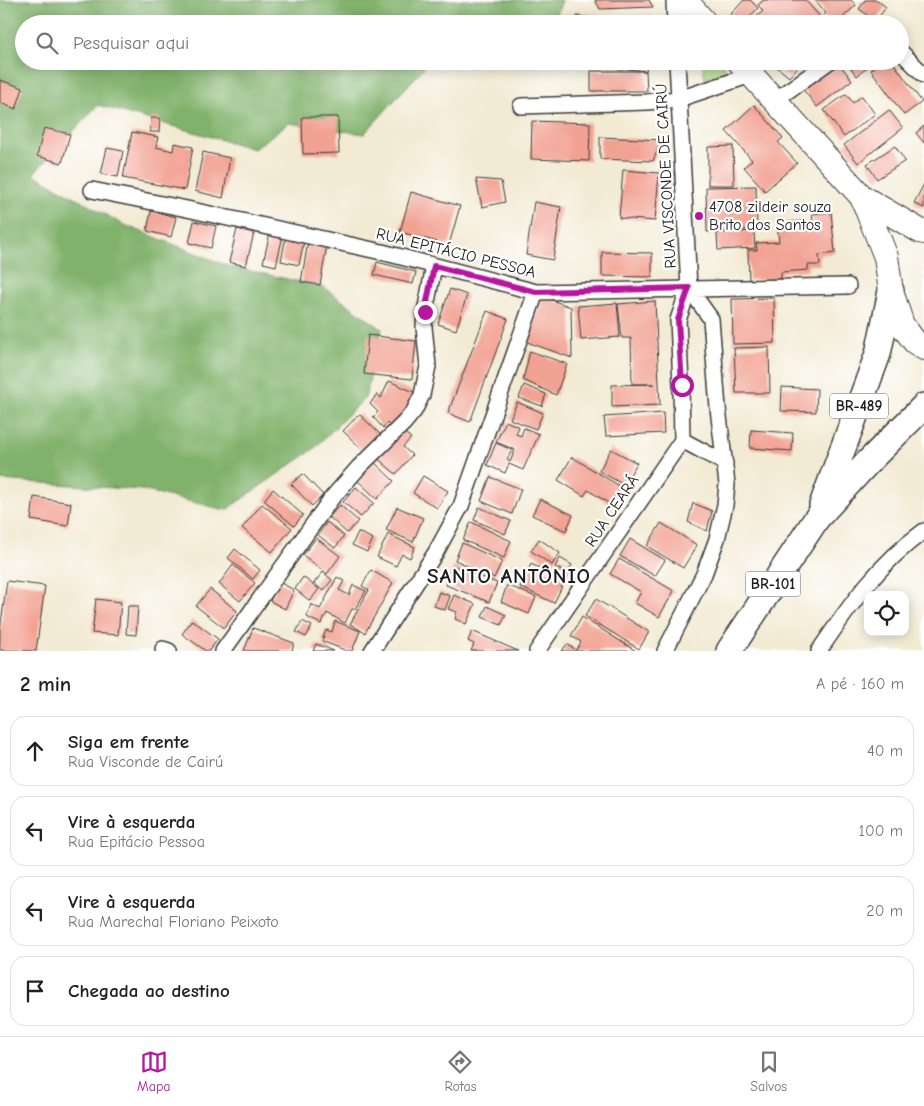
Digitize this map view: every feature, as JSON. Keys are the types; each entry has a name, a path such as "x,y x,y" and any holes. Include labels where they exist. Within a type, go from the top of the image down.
{"highway":[{"name":"BR-489","path":"817,518 878,354 892,291"},
{"name":"BR-101","path":"729,651 817,518 870,460 924,406"}],"main road":[{"path":"685,0 698,15"},
{"name":"BR-489","path":"747,70 862,197 922,231"},
{"name":"BR-489","path":"862,197 886,257 892,291 902,324 915,342 924,348"},
{"path":"886,257 901,240 922,231"}],"street":[{"path":"674,0 675,15"},
{"path":"909,61 924,76"},
{"name":"RUA VISCONDE DE CAIRÚ","path":"677,70 689,288 678,320 682,385 682,440"},
{"path":"521,106 647,102 679,99 741,70"},
{"path":"776,100 818,70"},
{"name":"RUA EPITÁCIO PESSOA","path":"92,190 373,250 536,292 848,286"},
{"path":"223,651 331,499 359,467 398,430 414,410 422,395 428,366 424,327 434,266"},
{"name":"RUA VISCONDE DE CAIRÚ","path":"665,651 704,574 717,539 725,505 727,484 711,318 689,288"},
{"path":"372,651 436,552 461,506 536,292"},
{"path":"682,440 724,463"},
{"name":"RUA CEARÁ","path":"537,651 682,440"},
{"path":"819,651 882,566 902,546 924,531"}],"green space":[{"path":"0,0 562,0 557,15 15,15 15,70 422,70 364,134 288,123 254,149 98,105 33,174 122,224 228,266 323,287 382,329 365,398 315,448 226,510 142,490 0,480"},
{"path":"704,70 727,70 730,73 705,79"}],"building":[{"path":"595,0 649,0 653,7 600,9"},
{"path":"744,0 750,0 758,8 751,15 731,14"},
{"path":"764,0 805,0 818,15 758,15 763,11 758,5"},
{"path":"815,0 851,0 856,5 845,15 824,15 826,13"},
{"path":"865,0 877,0 886,7 880,15 868,15 859,9"},
{"path":"781,70 795,70 789,77"},
{"path":"825,70 844,70 852,80 817,107 802,88"},
{"path":"852,70 864,70 857,76"},
{"path":"871,70 899,70 922,102 904,115"},
{"path":"591,71 646,71 647,91 591,91"},
{"path":"0,80 23,88 16,109 0,103"},
{"path":"846,94 853,103 862,96 875,114 844,137 824,110"},
{"path":"754,105 783,138 778,142 797,163 765,191 744,167 752,160 726,131"},
{"path":"889,110 903,128 858,163 844,145"},
{"path":"302,117 338,117 339,153 303,154"},
{"path":"151,118 160,118 159,132 150,132"},
{"path":"532,121 590,123 589,161 531,159"},
{"path":"924,126 924,143 916,133"},
{"path":"44,128 70,134 62,163 37,156"},
{"path":"132,132 158,137 156,147 173,151 174,143 193,147 185,190 123,178"},
{"path":"600,137 662,140 653,161 600,159"},
{"path":"733,146 734,185 708,185 708,147"},
{"path":"895,146 905,161 877,179 867,164"},
{"path":"107,148 123,151 118,177 101,174"},
{"path":"203,152 230,158 223,198 195,191"},
{"path":"623,170 659,173 655,221 619,218"},
{"path":"476,179 501,181 505,202 482,207"},
{"path":"924,184 924,208 914,203"},
{"path":"756,186 757,229 707,232 706,187"},
{"path":"411,192 460,206 449,245 400,232"},
{"path":"534,202 561,207 553,260 526,255"},
{"path":"151,211 176,217 171,237 147,231"},
{"path":"831,212 835,253 819,255 820,265 808,265 808,270 781,272 781,279 749,280 748,250 757,250 756,243 779,242 777,223 805,221 805,231 814,230 812,214"},
{"path":"194,221 216,226 211,248 189,243"},
{"path":"271,228 284,231 276,266 263,263"},
{"path":"237,229 254,233 246,266 229,262"},
{"path":"754,231 755,248 718,250 717,233"},
{"path":"287,232 305,236 299,265 281,261"},
{"path":"308,242 327,245 320,285 301,282"},
{"path":"602,252 652,253 652,277 602,276"},
{"path":"377,262 416,272 413,284 374,275"},
{"path":"450,289 467,295 456,330 438,324"},
{"path":"543,297 571,307 572,358 527,342"},
{"path":"774,298 775,343 733,344 732,299"},
{"path":"655,301 660,405 612,407 612,385 654,384 632,384 631,338 622,338 618,304"},
{"path":"617,303 620,337 581,340 578,306"},
{"path":"487,311 508,319 470,422 448,413"},
{"path":"368,335 416,341 412,379 364,374"},
{"path":"769,347 770,393 736,393 734,348"},
{"path":"530,351 567,364 556,395 523,380"},
{"path":"389,381 414,392 406,411 391,427 387,423 383,428 373,417 378,412 370,404 377,394 381,398"},
{"path":"524,385 546,394 542,406 519,398"},
{"path":"782,387 817,389 816,412 781,411"},
{"path":"517,402 543,413 536,429 510,419"},
{"path":"663,413 664,433 606,436 604,417"},
{"path":"359,414 384,438 368,455 343,431"},
{"path":"506,421 519,427 516,434 521,436 524,428 539,434 523,470 509,464 505,473 487,465 496,443 512,450 507,460 510,462 515,450 496,442"},
{"path":"400,429 411,438 403,447 412,455 396,474 376,457"},
{"path":"751,430 793,433 792,451 750,448"},
{"path":"611,449 637,463 624,485 599,471"},
{"path":"572,457 621,487 610,504 588,490 584,496 558,480"},
{"path":"372,460 394,481 377,499 355,478"},
{"path":"303,474 323,495 312,506 291,484"},
{"path":"423,476 448,491 437,508 413,493"},
{"path":"490,477 521,489 512,514 481,501"},
{"path":"356,487 374,503 361,517 343,502"},
{"path":"273,489 303,515 294,526 264,500"},
{"path":"34,497 71,503 68,526 31,520"},
{"path":"540,499 573,515 566,531 532,515"},
{"path":"693,503 712,511 707,531 688,522"},
{"path":"262,504 292,528 272,552 242,528"},
{"path":"340,505 358,521 347,533 329,517"},
{"path":"397,507 423,518 413,542 386,530"},
{"path":"479,507 511,521 505,534 474,520"},
{"path":"327,522 344,536 335,548 318,535"},
{"path":"471,522 511,541 504,558 463,540"},
{"path":"661,523 697,545 683,568 647,546"},
{"path":"358,532 373,539 367,552 352,545"},
{"path":"388,534 415,547 410,558 402,554 396,566 377,557"},
{"path":"316,538 340,556 327,574 303,555"},
{"path":"539,539 560,553 552,565 531,551"},
{"path":"630,539 665,560 655,576 620,556"},
{"path":"462,543 502,561 494,578 455,560"},
{"path":"235,549 260,570 253,579 228,558"},
{"path":"560,558 572,565 567,574 555,567"},
{"path":"619,559 674,591 659,617 635,603 641,592 610,574"},
{"path":"531,564 565,580 554,603 520,587"},
{"path":"233,565 255,583 240,601 219,584"},
{"path":"454,566 497,583 489,602 446,585"},
{"path":"371,570 393,583 365,633 350,624 369,590 362,586"},
{"path":"323,572 332,580 323,591 314,583"},
{"path":"303,577 319,589 310,601 295,589"},
{"path":"337,577 344,581 339,590 349,595 353,585 366,591 355,609 352,609 345,623 327,613 321,624 307,617 311,604 320,609"},
{"path":"7,581 45,586 36,651 0,650 0,630"},
{"path":"279,582 294,590 285,609 270,601"},
{"path":"507,585 536,597 529,614 501,602"},
{"path":"210,589 237,611 224,628 196,606"},
{"path":"439,592 450,596 445,610 434,606"},
{"path":"454,595 475,604 466,624 455,619 457,612 448,609"},
{"path":"96,599 121,602 118,635 92,633"},
{"path":"596,599 649,632 639,649 585,616"},
{"path":"128,606 138,606 136,635 126,634"},
{"path":"487,606 506,615 501,625 482,617"},
{"path":"582,617 636,651 562,651 567,644 576,650 581,642 571,636"},
{"path":"192,620 218,639 209,651 206,651 182,634"},
{"path":"302,621 312,626 306,637 296,632"},
{"path":"335,621 360,631 352,651 347,651 322,641 326,630 332,632"},
{"path":"253,628 294,643 292,651 244,651"},
{"path":"472,631 518,651 471,651 474,644 468,641"},
{"path":"316,644 334,651 313,651"}],"place":[{"name":"4708 zildeir souza Brito dos Santos","path":"699,216"}],"district":[{"name":"SANTO ANTÔNIO","path":"509,576"}],"route":[{"path":"425,312 434,266 536,292 689,288 678,320 682,385"}]}
